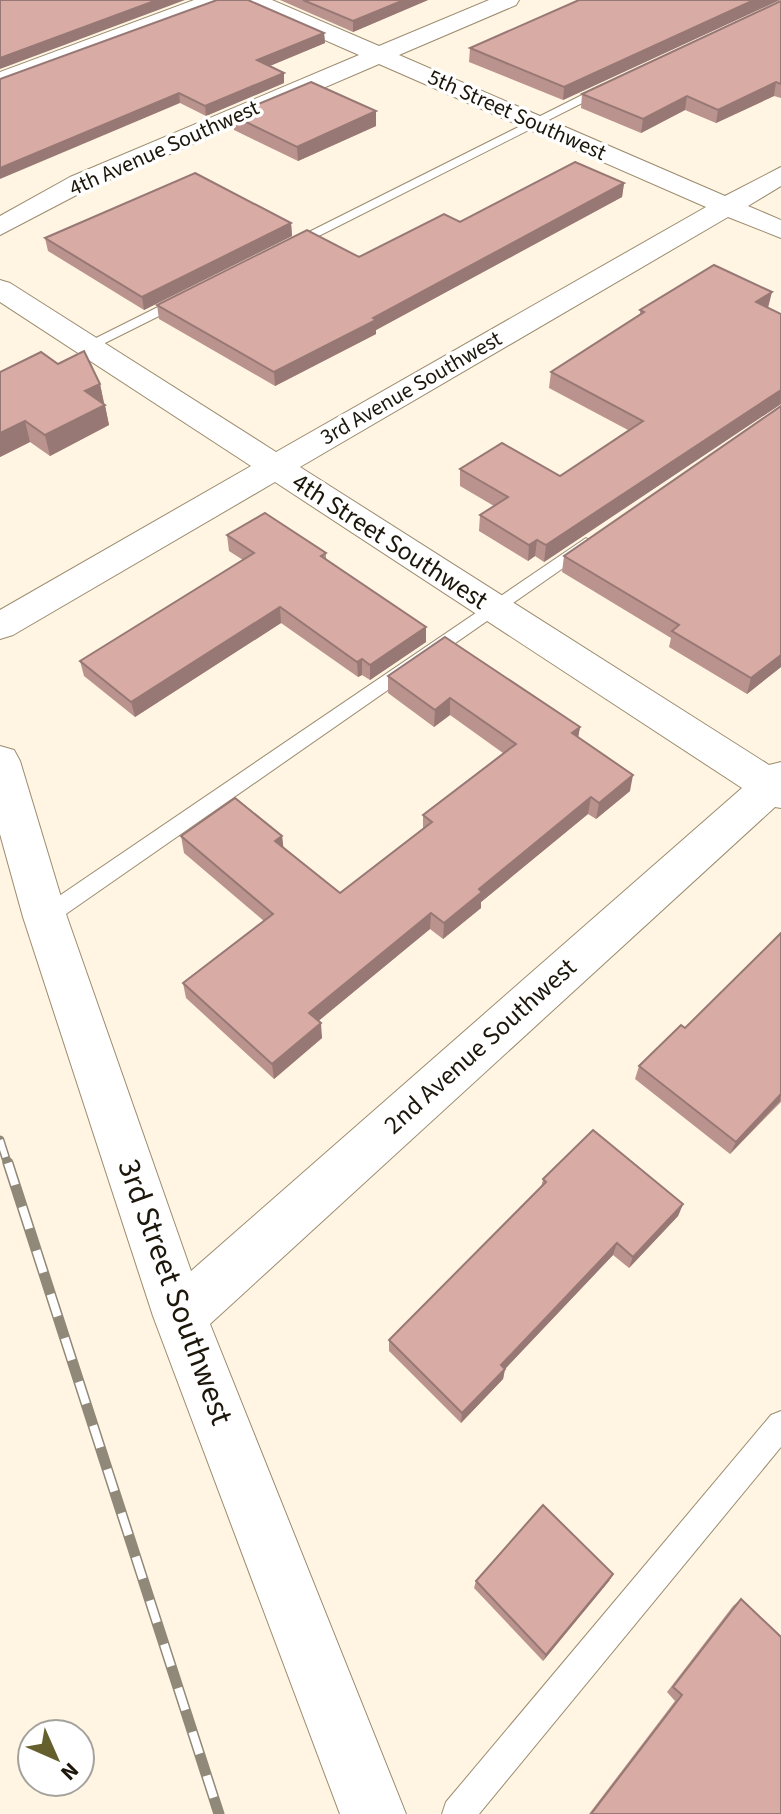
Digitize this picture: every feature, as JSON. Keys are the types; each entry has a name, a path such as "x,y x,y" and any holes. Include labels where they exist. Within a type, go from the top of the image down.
{"street":[{"path":"0,80 215,0"},
{"name":"5th Street Southwest","path":"253,0 781,230"},
{"name":"4th Avenue Southwest","path":"0,227 79,183 508,0"},
{"name":"3rd Avenue Southwest","path":"0,626 781,175"},
{"name":"4th Street Southwest","path":"0,289 494,608 778,785"},
{"name":"3rd Street Southwest","path":"0,761 45,917 180,1316 373,1814"},
{"name":"2nd Avenue Southwest","path":"180,1316 778,785"}],"lane":[{"path":"269,255 616,83"},
{"path":"88,346 200,290"},
{"path":"45,917 598,535"},
{"path":"458,1814 781,1425"}],"building":[{"path":"0,0 157,0 0,58"},
{"path":"217,0 248,0 324,33 257,60 284,73 205,106 179,93 0,168 0,79"},
{"path":"303,0 404,0 353,21"},
{"path":"579,0 754,0 564,87 470,48"},
{"path":"781,1 781,84 776,82 718,110 687,96 643,119 582,94"},
{"path":"311,82 376,111 297,147 232,115"},
{"path":"575,162 624,183 373,318 376,320 274,372 157,305 307,230 359,257 444,214 460,222"},
{"path":"195,173 291,223 142,297 45,238"},
{"path":"714,265 772,292 756,302 781,314 781,390 546,545 537,540 529,545 480,515 508,497 460,469 502,443 560,476 643,421 551,372 644,312 640,310"},
{"path":"84,351 100,384 85,391 105,405 45,435 25,421 0,433 0,372 41,352 58,364"},
{"path":"781,406 781,655 751,678 672,631 679,625 564,556"},
{"path":"265,513 326,553 321,556 426,627 370,665 362,659 357,662 280,607 131,702 80,661 254,553 227,535"},
{"path":"445,637 580,727 572,733 633,775 599,803 591,797 479,889 482,892 444,923 431,913 309,1013 321,1023 272,1064 183,983 273,914 181,836 235,798 282,836 275,841 340,893 432,822 423,815 516,744 450,698 435,710 388,676"},
{"path":"781,933 781,1094 736,1142 639,1066 681,1025 685,1028"},
{"path":"593,1130 683,1204 633,1257 617,1243 501,1365 505,1369 462,1413 389,1340 546,1182 543,1179"},
{"path":"543,1505 613,1574 546,1655 476,1581"},
{"path":"741,1599 781,1637 781,1814 591,1814 682,1695 673,1687"}],"railway":[{"path":"0,1140 8,1165"},
{"path":"8,1163 219,1814"}]}
